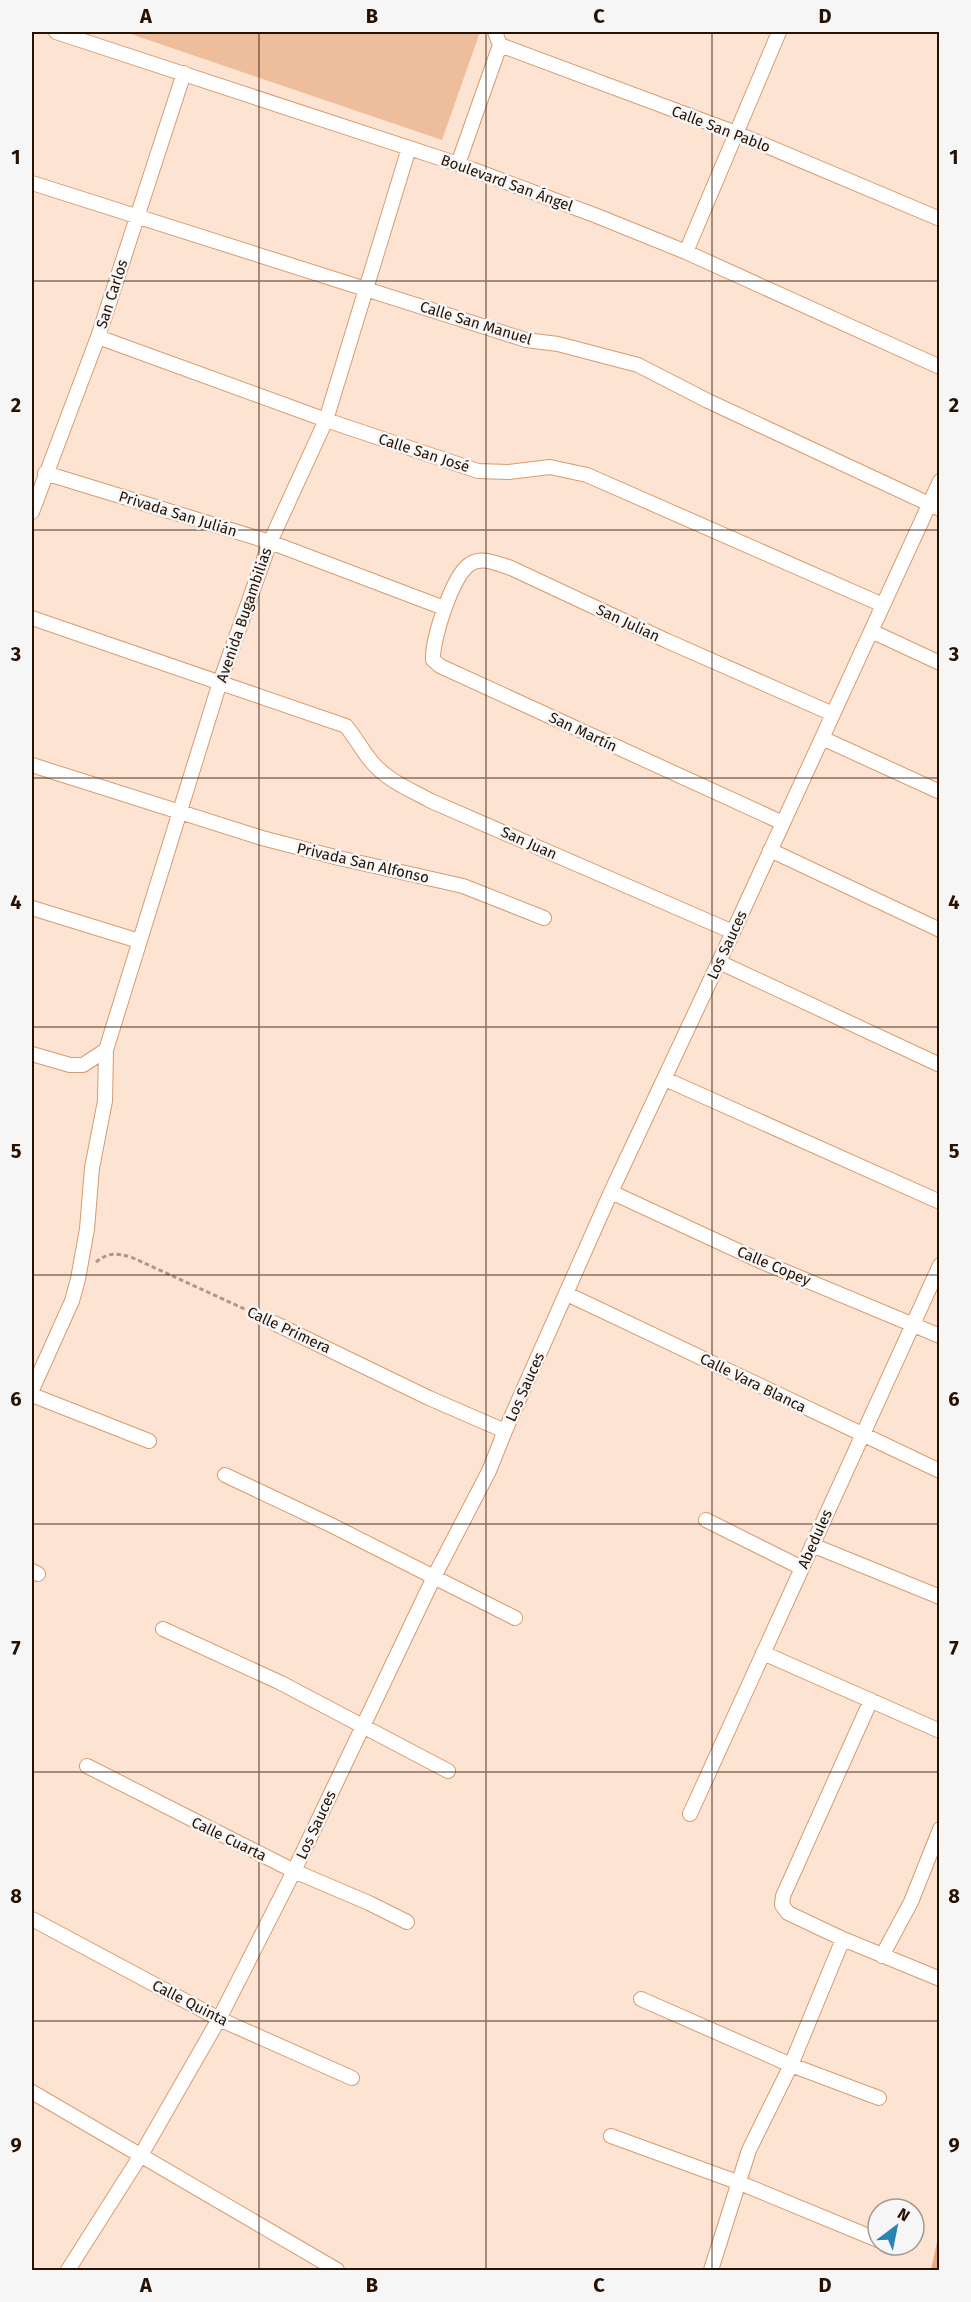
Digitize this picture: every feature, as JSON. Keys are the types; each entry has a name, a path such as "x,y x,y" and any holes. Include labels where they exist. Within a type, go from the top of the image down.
{"street":[{"name":"Boulevard San Ángel","path":"56,32 458,164 686,252 939,367"},
{"path":"458,164 500,45 495,32"},
{"path":"686,252 776,32"},
{"name":"Calle San Pablo","path":"500,45 735,134 939,219"},
{"name":"San Carlos","path":"32,512 98,337 183,73"},
{"name":"Avenida Bugambilias","path":"32,1392 72,1301 78,1279 87,1229 92,1168 105,1101 106,1050 139,941 220,681 270,542 326,420 409,148"},
{"name":"Calle San Manuel","path":"32,183 526,340 558,344 638,365 708,401 934,506"},
{"name":"Calle San José","path":"98,337 326,420 478,471 508,472 550,467 587,475 883,605"},
{"name":"Privada San Julián","path":"45,473 270,542 444,608"},
{"name":"Los Sauces","path":"68,2271 141,2155 219,2019 294,1871 434,1577 489,1471 611,1192 883,605 934,506 939,481"},
{"name":"San Julian","path":"444,608 462,573 471,564 487,560 511,568 665,640 833,714"},
{"name":"San Martín","path":"444,608 432,651 433,660 440,666 783,823"},
{"path":"32,618 220,681"},
{"path":"871,631 939,663"},
{"name":"San Juan","path":"220,681 346,726 372,763 396,783 431,801 733,932"},
{"path":"822,738 939,792"},
{"name":"Privada San Alfonso","path":"32,765 262,838 463,886 544,918"},
{"path":"770,850 939,930"},
{"path":"32,908 139,941"},
{"path":"719,962 939,1065"},
{"path":"32,1054 70,1065 83,1065 106,1050"},
{"path":"665,1079 939,1202"},
{"name":"Calle Copey","path":"611,1192 760,1261 939,1336"},
{"name":"Abedules","path":"690,1814 939,1265"},
{"name":"Calle Vara Blanca","path":"567,1293 939,1471"},
{"name":"Calle Primera","path":"274,1323 429,1398 505,1431"},
{"path":"32,1392 149,1441"},
{"path":"225,1475 515,1618"},
{"path":"706,1520 802,1568"},
{"path":"812,1545 939,1598"},
{"path":"163,1629 281,1683 448,1771"},
{"path":"763,1653 939,1731"},
{"path":"871,1700 783,1896 782,1905 789,1913 843,1939 939,1979"},
{"name":"Calle Cuarta","path":"87,1766 294,1871 407,1922"},
{"path":"882,1956 911,1902 939,1829"},
{"name":"Calle Quinta","path":"32,1919 219,2019 352,2078"},
{"path":"711,2271 749,2150 791,2065 843,1939"},
{"path":"640,1999 791,2065 879,2098"},
{"path":"32,2092 337,2271"},
{"path":"610,2136 740,2183 866,2235"}],"path":[{"name":"Calle Primera","path":"78,1279 108,1253 117,1253 131,1257 274,1323"}],"shaded area":[{"path":"125,32 480,32 442,140"},
{"path":"939,2233 939,2270 931,2270"}]}
